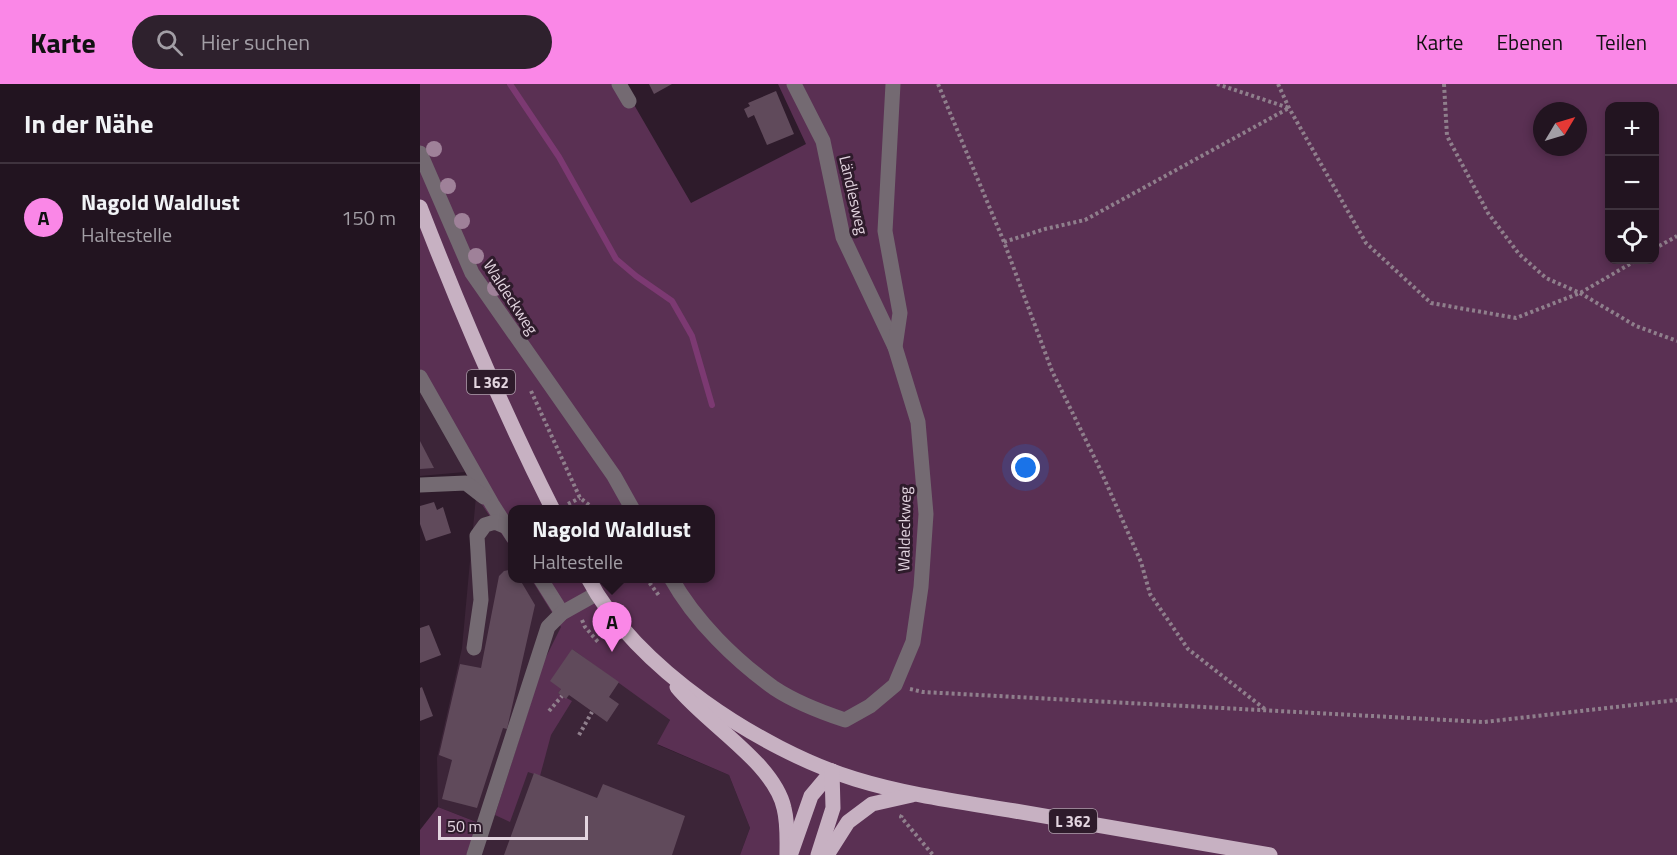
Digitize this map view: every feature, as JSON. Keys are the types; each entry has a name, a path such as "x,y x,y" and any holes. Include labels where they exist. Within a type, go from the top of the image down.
{"main road":[{"path":"420,207 437,251"},
{"name":"L 362","path":"420,223 437,251 483,362 550,505"},
{"name":"L 362","path":"590,583 605,608 640,649 664,670 739,726 832,771 915,794 1270,855"},
{"path":"664,670 691,704 767,775 784,806 788,855"},
{"path":"788,855 811,796 832,771"},
{"path":"818,855 833,808 832,771"},
{"path":"826,855 848,822 872,804 915,794"}],"street":[{"path":"619,84 629,101"},
{"name":"Ländlesweg","path":"794,84 823,141 843,237 894,347"},
{"name":"Waldeckweg","path":"673,583 682,597 730,651 776,689 819,711 845,720 870,706 895,685 913,642 921,587 926,513 918,422 894,347 900,313 885,231 893,84"},
{"name":"Waldeckweg","path":"420,153 472,273 614,476 630,505"},
{"path":"420,377 508,529"},
{"path":"420,485 465,483 492,504"},
{"path":"474,648 481,600 477,536 485,525 495,522 508,531"},
{"path":"543,583 562,613"},
{"path":"474,855 548,627 562,613 596,594"}],"path":[{"path":"938,84 1004,242 1052,371 1142,562 1150,594 1188,649 1267,711"},
{"path":"1217,84 1289,108"},
{"path":"1278,84 1289,108 1366,243 1431,303 1516,318 1580,293 1630,264"},
{"path":"1444,84 1447,136 1488,213 1519,254 1546,278 1580,293 1635,326 1677,341"},
{"path":"1004,242 1085,220 1289,108"},
{"path":"1659,246 1677,236"},
{"path":"529,386 580,498 589,505"},
{"path":"895,685 922,692 1484,722 1677,700"},
{"path":"549,711 562,696"},
{"path":"579,735 592,712"},
{"path":"915,794 901,818 933,855"}],"shaded area":[{"path":"420,84 622,84 691,203 806,144 778,84 1677,84 1677,855 740,855 750,828 729,775 657,744 670,720 572,649 558,693 572,701 551,735 540,776 528,772 510,822 495,815 544,661 561,627 534,583 715,583 715,505 508,505 508,544 476,496 420,369"},
{"path":"420,369 465,472 420,476"},
{"path":"476,496 508,544 508,583 534,583 619,682 670,720 658,745 729,775 750,828 740,855 481,855 479,823 438,807 437,758 462,648"},
{"path":"438,807 479,823 467,855 420,855 420,830"}],"building":[{"path":"649,84 672,84 654,94"},
{"path":"776,91 794,134 767,145 754,115 748,118 744,109 750,106 748,103"},
{"path":"420,441 434,468 420,469"},
{"path":"434,502 437,510 443,507 451,533 426,541 420,524 420,506"},
{"path":"508,570 508,583 522,583 535,605 507,729 503,728 477,808 442,799 452,760 439,755 460,664 481,668 499,576"},
{"path":"429,625 441,655 420,663 420,628"},
{"path":"572,649 619,682 609,697 619,704 607,722 569,695 566,699 558,693 561,689 550,681"},
{"path":"422,687 433,716 420,721 420,688"},
{"path":"534,773 597,798 603,784 685,816 672,855 504,855"}],"waterway":[{"path":"510,84 559,157 616,259 672,301 692,336 712,405"}],"place":[{"name":"Nagold Waldlust","path":"612,652"}]}
